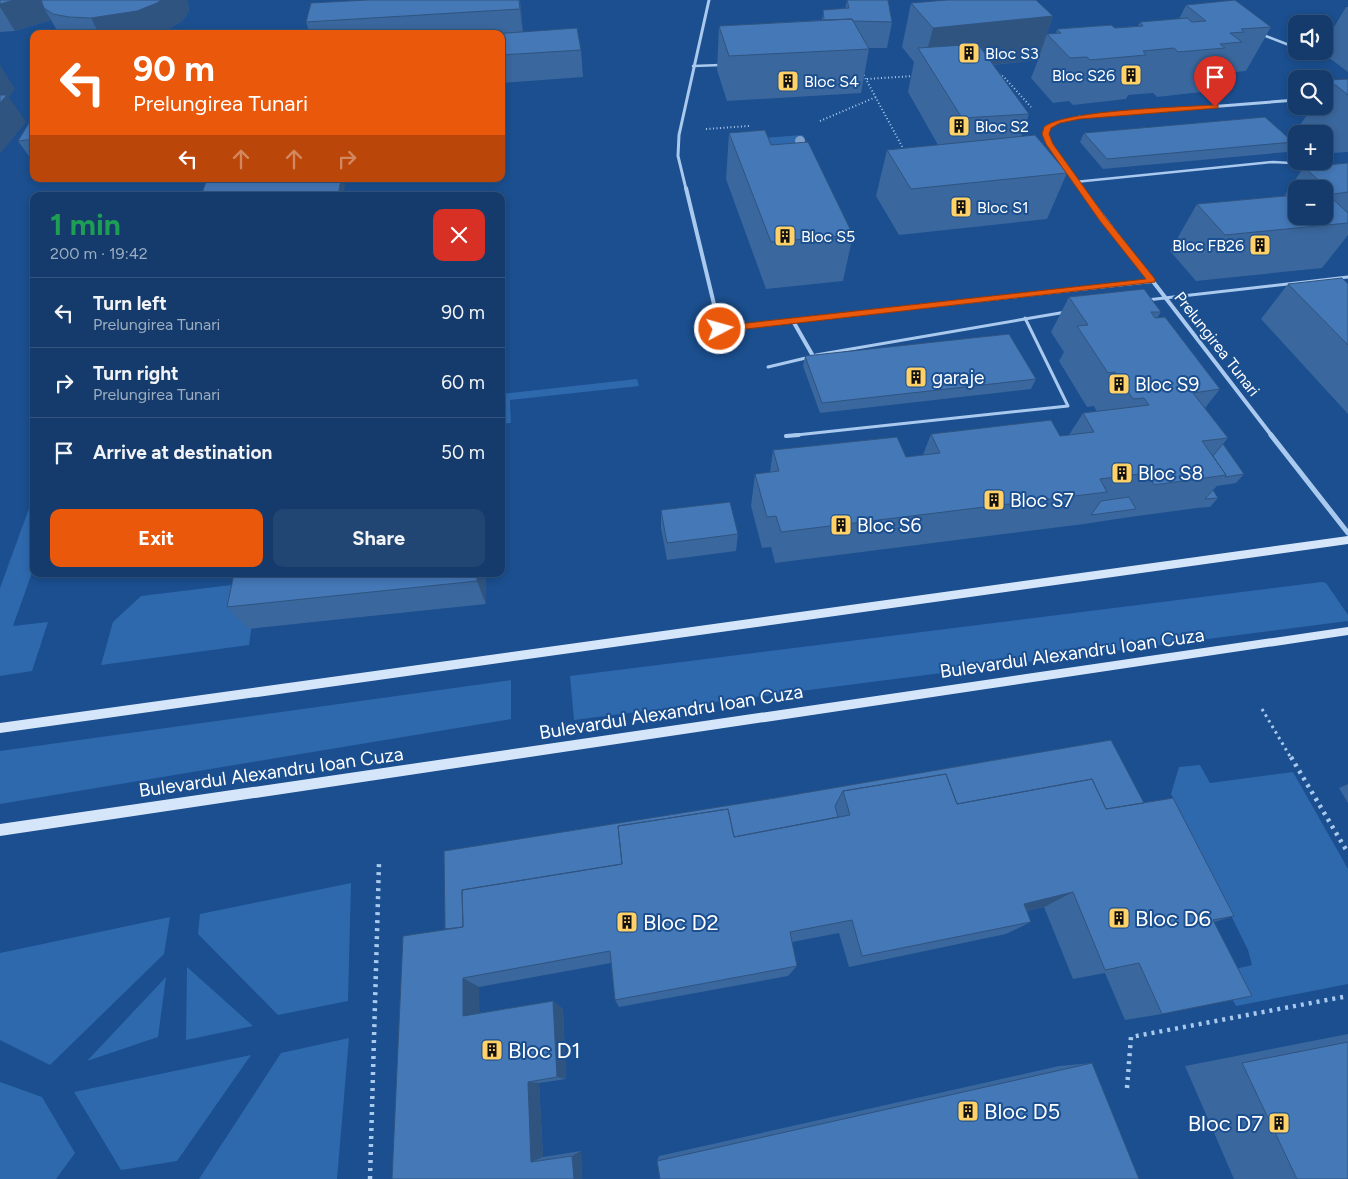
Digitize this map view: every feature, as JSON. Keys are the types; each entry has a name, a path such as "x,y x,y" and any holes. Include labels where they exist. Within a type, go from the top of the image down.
{"main road":[{"path":"0,728 1348,540"},
{"name":"Bulevardul Alexandru Ioan Cuza","path":"0,830 1348,630"}],"street":[{"path":"709,0 693,66 678,156 720,329 1152,281"},
{"path":"1048,127 1058,122 1080,117 1288,101"},
{"name":"Prelungirea Tunari","path":"1048,127 1045,134 1049,144 1075,182 1348,533"},
{"path":"793,321 814,356"}],"lane":[{"path":"1260,34 1288,45"},
{"path":"693,66 723,65"},
{"path":"1075,182 1273,162 1334,164"},
{"path":"1146,300 1348,277"},
{"path":"1327,279 1334,286"},
{"path":"768,368 814,356 1072,311"},
{"path":"786,436 1068,406 1026,318"}],"path":[{"path":"862,72 907,156"},
{"path":"996,73 1004,77 1048,127"},
{"path":"867,79 916,76"},
{"path":"820,121 876,98"},
{"path":"681,130 749,126"},
{"path":"1262,709 1348,853"},
{"path":"370,1179 379,863"},
{"path":"1127,1088 1131,1037 1348,996"}],"shaded area":[{"path":"803,135 808,147 763,150 761,138"},
{"path":"637,379 639,386 510,400 511,423 505,424 505,394"},
{"path":"30,506 30,577 13,626 48,622 32,671 0,676 0,588"},
{"path":"255,577 259,577 249,645 101,665 113,622 141,596 248,583"},
{"path":"1326,583 1348,615 1348,621 574,720 570,676"},
{"path":"511,680 511,719 0,804 0,751"},
{"path":"1200,765 1210,783 1293,772 1348,869 1348,984 1236,1006 1219,973 1252,965 1248,950 1171,794 1179,767"},
{"path":"351,883 348,1001 278,1015 198,934 200,914"},
{"path":"170,917 164,954 50,1065 0,1040 0,953"},
{"path":"187,967 253,1026 186,1040"},
{"path":"166,977 158,1037 87,1061"},
{"path":"349,1038 337,1179 199,1179 281,1053"},
{"path":"251,1055 177,1161 121,1170 74,1092"},
{"path":"0,1082 42,1097 75,1153 56,1179 0,1179"}],"building":[{"path":"0,0 14,0 0,4"},
{"path":"41,0 161,0 137,11 91,18 53,14 44,8"},
{"path":"368,0 519,0 520,9 306,22 311,3"},
{"path":"847,0 888,0 892,22 853,21 852,19 824,20 823,10 849,8"},
{"path":"947,0 1036,0 1053,16 933,28 911,3"},
{"path":"1235,0 1271,27 1241,29 1244,32 1230,33 1242,42 1220,44 1225,48 1178,52 1174,48 1143,51 1146,55 1090,60 1087,57 1070,58 1047,34 1061,33 1057,29 1111,25 1115,28 1143,26 1140,22 1187,18 1192,22 1206,21 1186,5"},
{"path":"852,19 869,49 729,56 719,26"},
{"path":"577,28 581,50 505,55 505,33"},
{"path":"978,44 1029,114 962,118 918,48"},
{"path":"1348,79 1348,95 1333,83 1333,80"},
{"path":"0,95 7,95 0,103"},
{"path":"1265,117 1288,138 1288,142 1107,159 1084,133"},
{"path":"30,122 30,140 18,141"},
{"path":"765,130 771,145 808,142 853,235 771,242 729,133"},
{"path":"1035,135 1067,173 911,189 887,150"},
{"path":"1348,163 1348,192 1334,194 1333,180 1318,180 1307,170 1333,170 1333,164"},
{"path":"206,182 340,182 339,192 202,192"},
{"path":"1288,196 1288,225 1328,225 1225,235 1197,204"},
{"path":"1333,199 1348,213 1348,223 1333,224"},
{"path":"1342,278 1348,284 1348,345 1288,284"},
{"path":"1144,289 1161,312 1151,312 1155,318 1165,317 1220,389 1193,393 1228,438 1202,441 1226,475 1154,485 1147,473 1100,479 1107,492 781,532 776,516 767,517 755,474 779,471 773,450 897,437 906,457 940,453 931,434 1051,420 1060,436 1094,432 1083,413 1149,405 1144,398 1133,399 1115,372 1108,373 1077,326 1088,325 1069,297"},
{"name":"garaje","path":"1009,334 1036,379 822,403 805,356"},
{"path":"1223,444 1244,474 1225,477 1226,475 1213,456"},
{"path":"1213,490 1218,498 1205,499"},
{"path":"1129,497 1136,509 1091,515 1101,501"},
{"path":"730,502 738,534 667,543 661,510"},
{"path":"233,577 477,577 477,581 227,607"},
{"path":"1111,740 1144,803 1106,809 1092,779 957,804 946,774 843,791 835,806 838,817 734,837 728,809 618,826 622,864 462,890 463,927 445,929 444,851 775,798"},
{"path":"946,774 957,804 1092,779 1106,809 1173,798 1234,916 1213,920 1252,996 1162,1014 1139,963 1105,970 1073,892 1024,904 1031,922 862,956 852,920 790,932 797,966 615,1000 610,951 463,978 463,1016 553,1001 557,1077 528,1082 531,1162 572,1156 574,1179 392,1179 403,936 463,927 462,890 622,864 618,826 728,809 734,837 850,815 843,791"},
{"path":"1348,1042 1348,1179 1297,1179 1242,1063"},
{"name":"Bloc D5","path":"1092,1063 1139,1179 660,1179 657,1161"}],"place":[{"name":"Bloc S3","path":"969,53"},
{"name":"Bloc S26","path":"1131,75"},
{"name":"Bloc S4","path":"788,81"},
{"name":"Bloc S2","path":"959,126"},
{"name":"Bloc S1","path":"961,207"},
{"name":"Bloc S5","path":"785,236"},
{"name":"Bloc FB26","path":"1260,245"},
{"name":"garaje","path":"916,377"},
{"name":"Bloc S9","path":"1119,384"},
{"name":"Bloc S8","path":"1122,473"},
{"name":"Bloc S7","path":"994,500"},
{"name":"Bloc S6","path":"841,525"},
{"name":"Bloc D6","path":"1119,918"},
{"name":"Bloc D2","path":"627,922"},
{"name":"Bloc D1","path":"492,1050"},
{"name":"Bloc D5","path":"968,1111"},
{"name":"Bloc D7","path":"1279,1123"}],"route":[{"path":"720,329 1152,281 1075,182 1049,144 1045,134 1048,127 1058,122 1080,117 1215,107"}]}
